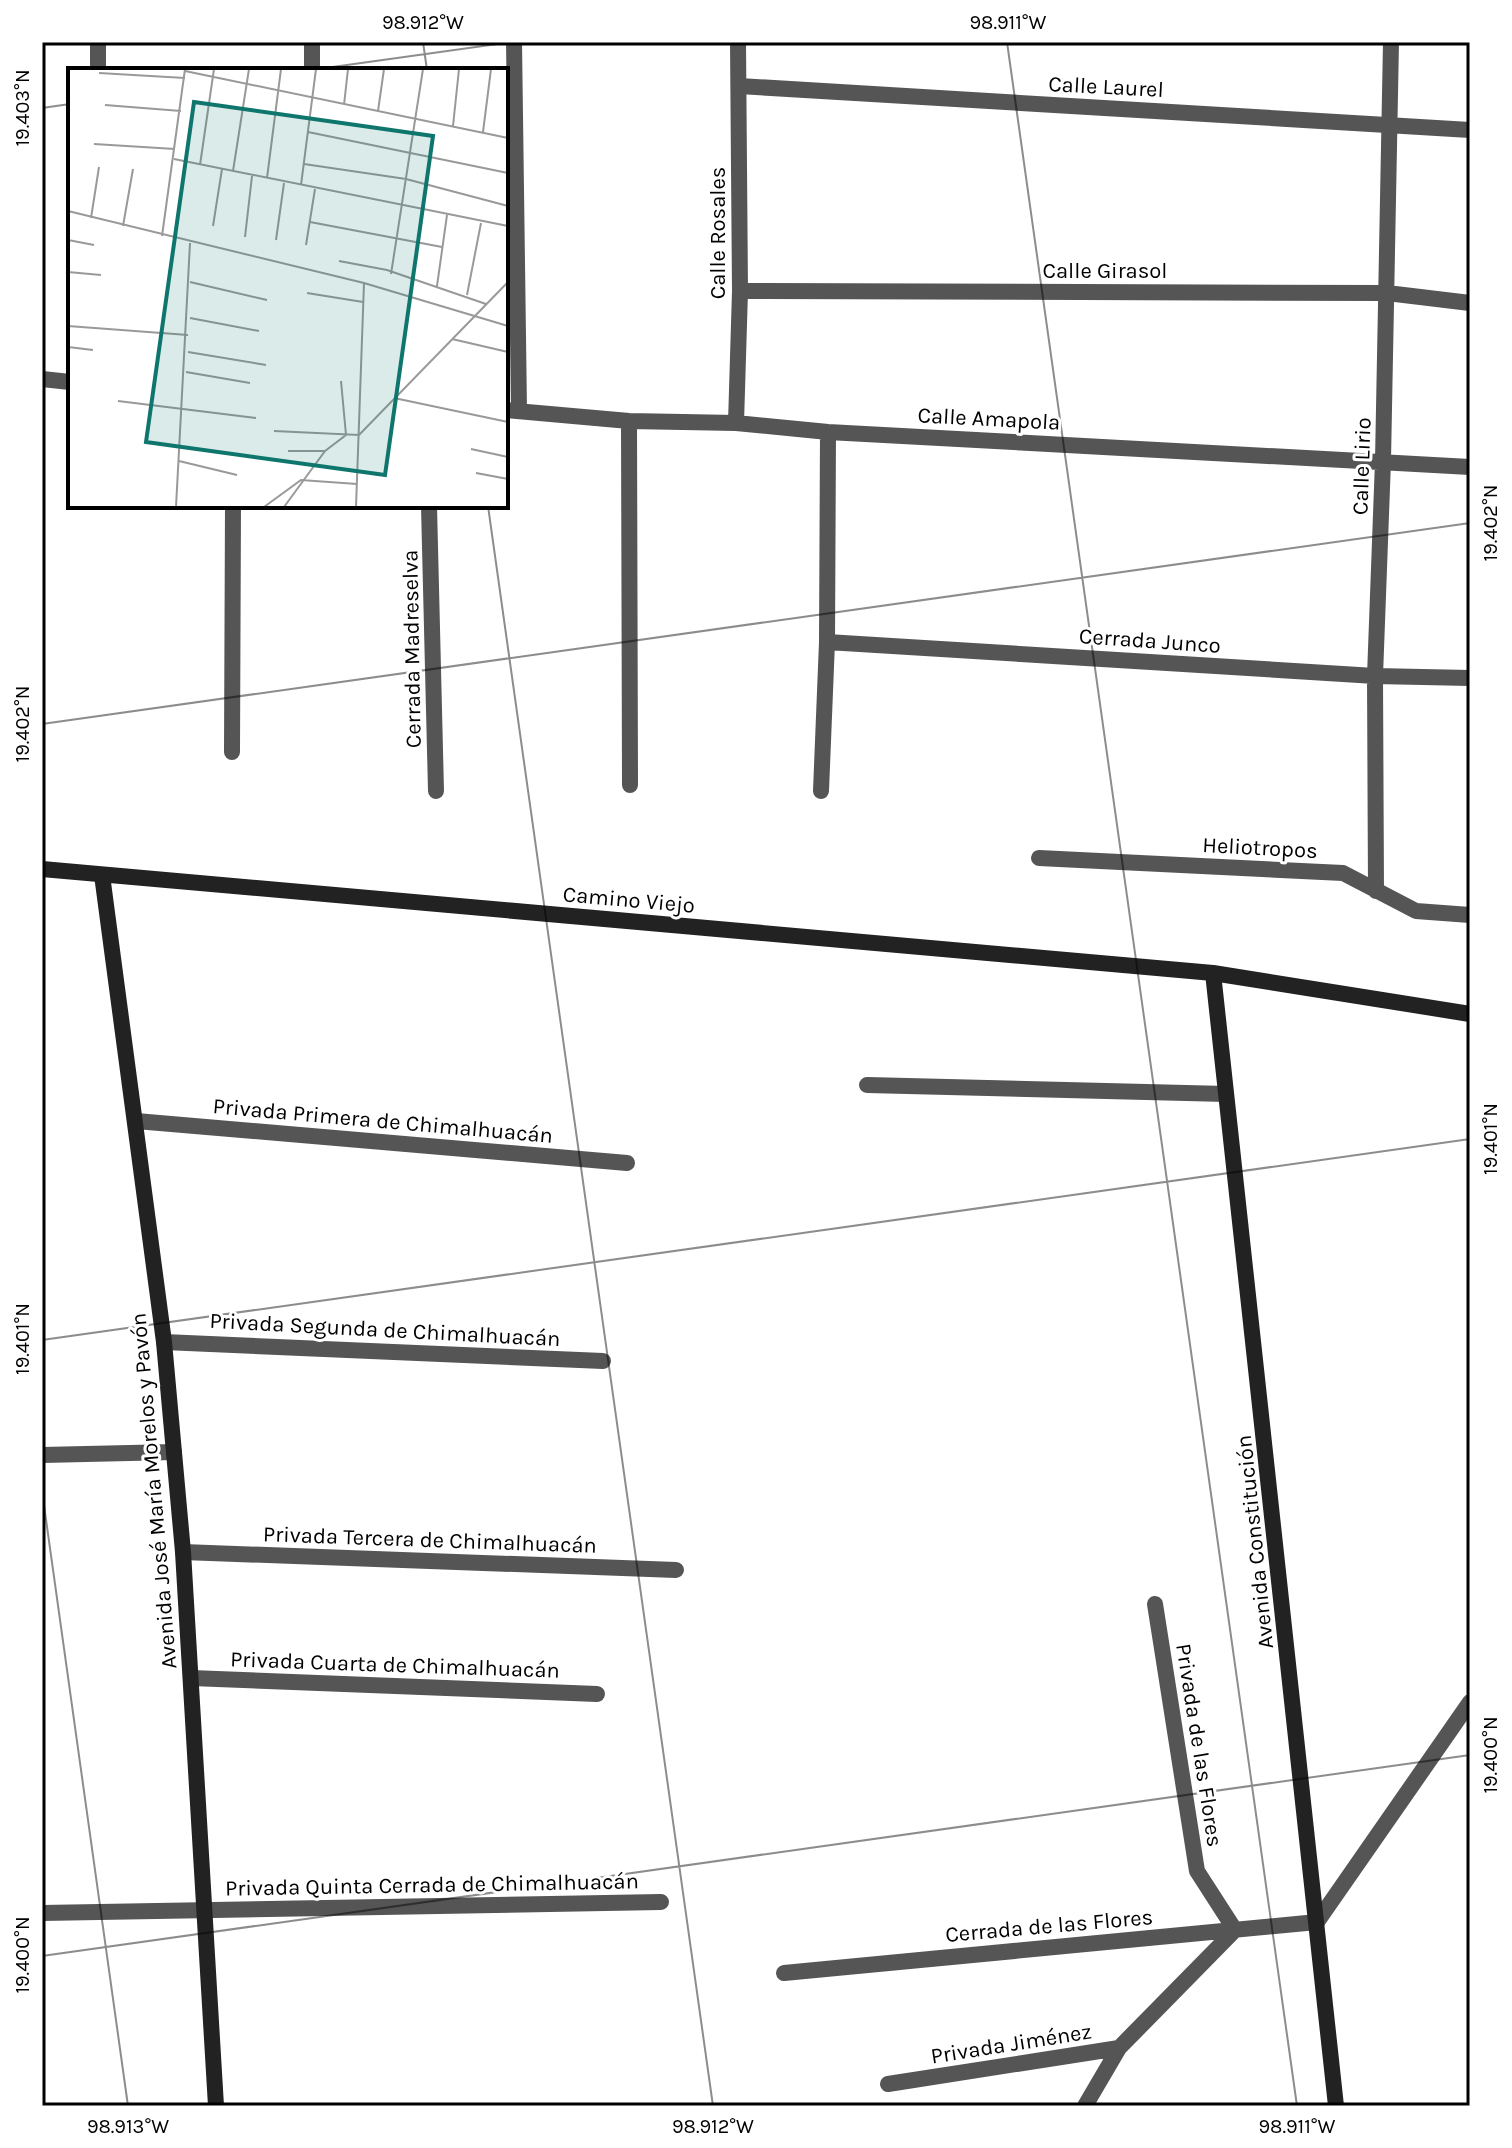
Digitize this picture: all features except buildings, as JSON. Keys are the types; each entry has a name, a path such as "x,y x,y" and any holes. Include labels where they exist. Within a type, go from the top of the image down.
{"main road":[{"name":"Camino Viejo","path":"42,869 1213,973 1470,1014"},
{"name":"Avenida José María Morelos y Pavón","path":"102,875 164,1342 183,1552 216,2106"},
{"name":"Avenida Constitución","path":"1213,973 1336,2106"}],"street":[{"path":"98,42 98,68"},
{"path":"312,42 312,68"},
{"path":"512,410 514,42"},
{"name":"Calle Rosales","path":"736,423 740,291 738,42"},
{"name":"Calle Lirio","path":"1376,891 1375,676 1383,461 1391,42"},
{"name":"Calle Laurel","path":"739,86 1470,130"},
{"name":"Calle Girasol","path":"740,291 1387,293 1470,303"},
{"path":"42,379 68,382"},
{"name":"Calle Amapola","path":"512,410 629,421 736,423 828,432 1470,467"},
{"path":"629,421 630,785"},
{"path":"821,791 827,642 828,432"},
{"path":"232,752 233,508"},
{"name":"Cerrada Madreselva","path":"429,508 436,791"},
{"name":"Cerrada Junco","path":"827,642 1375,676 1470,678"},
{"name":"Heliotropos","path":"1039,858 1343,873 1416,911 1470,915"},
{"path":"867,1085 1226,1094"},
{"name":"Privada Primera de Chimalhuacán","path":"136,1121 627,1163"},
{"name":"Privada Segunda de Chimalhuacán","path":"164,1342 603,1361"},
{"path":"42,1455 174,1452"},
{"name":"Privada Tercera de Chimalhuacán","path":"183,1552 676,1570"},
{"name":"Privada de las Flores","path":"1155,1604 1197,1871 1235,1930"},
{"name":"Privada Cuarta de Chimalhuacán","path":"191,1678 597,1694"},
{"path":"1317,1922 1470,1702"},
{"name":"Privada Quinta Cerrada de Chimalhuacán","path":"42,1913 661,1902"},
{"name":"Cerrada de las Flores","path":"784,1973 1317,1922"},
{"name":"Privada Jiménez","path":"888,2084 1119,2048 1235,1930"},
{"path":"1085,2106 1119,2048"}]}
